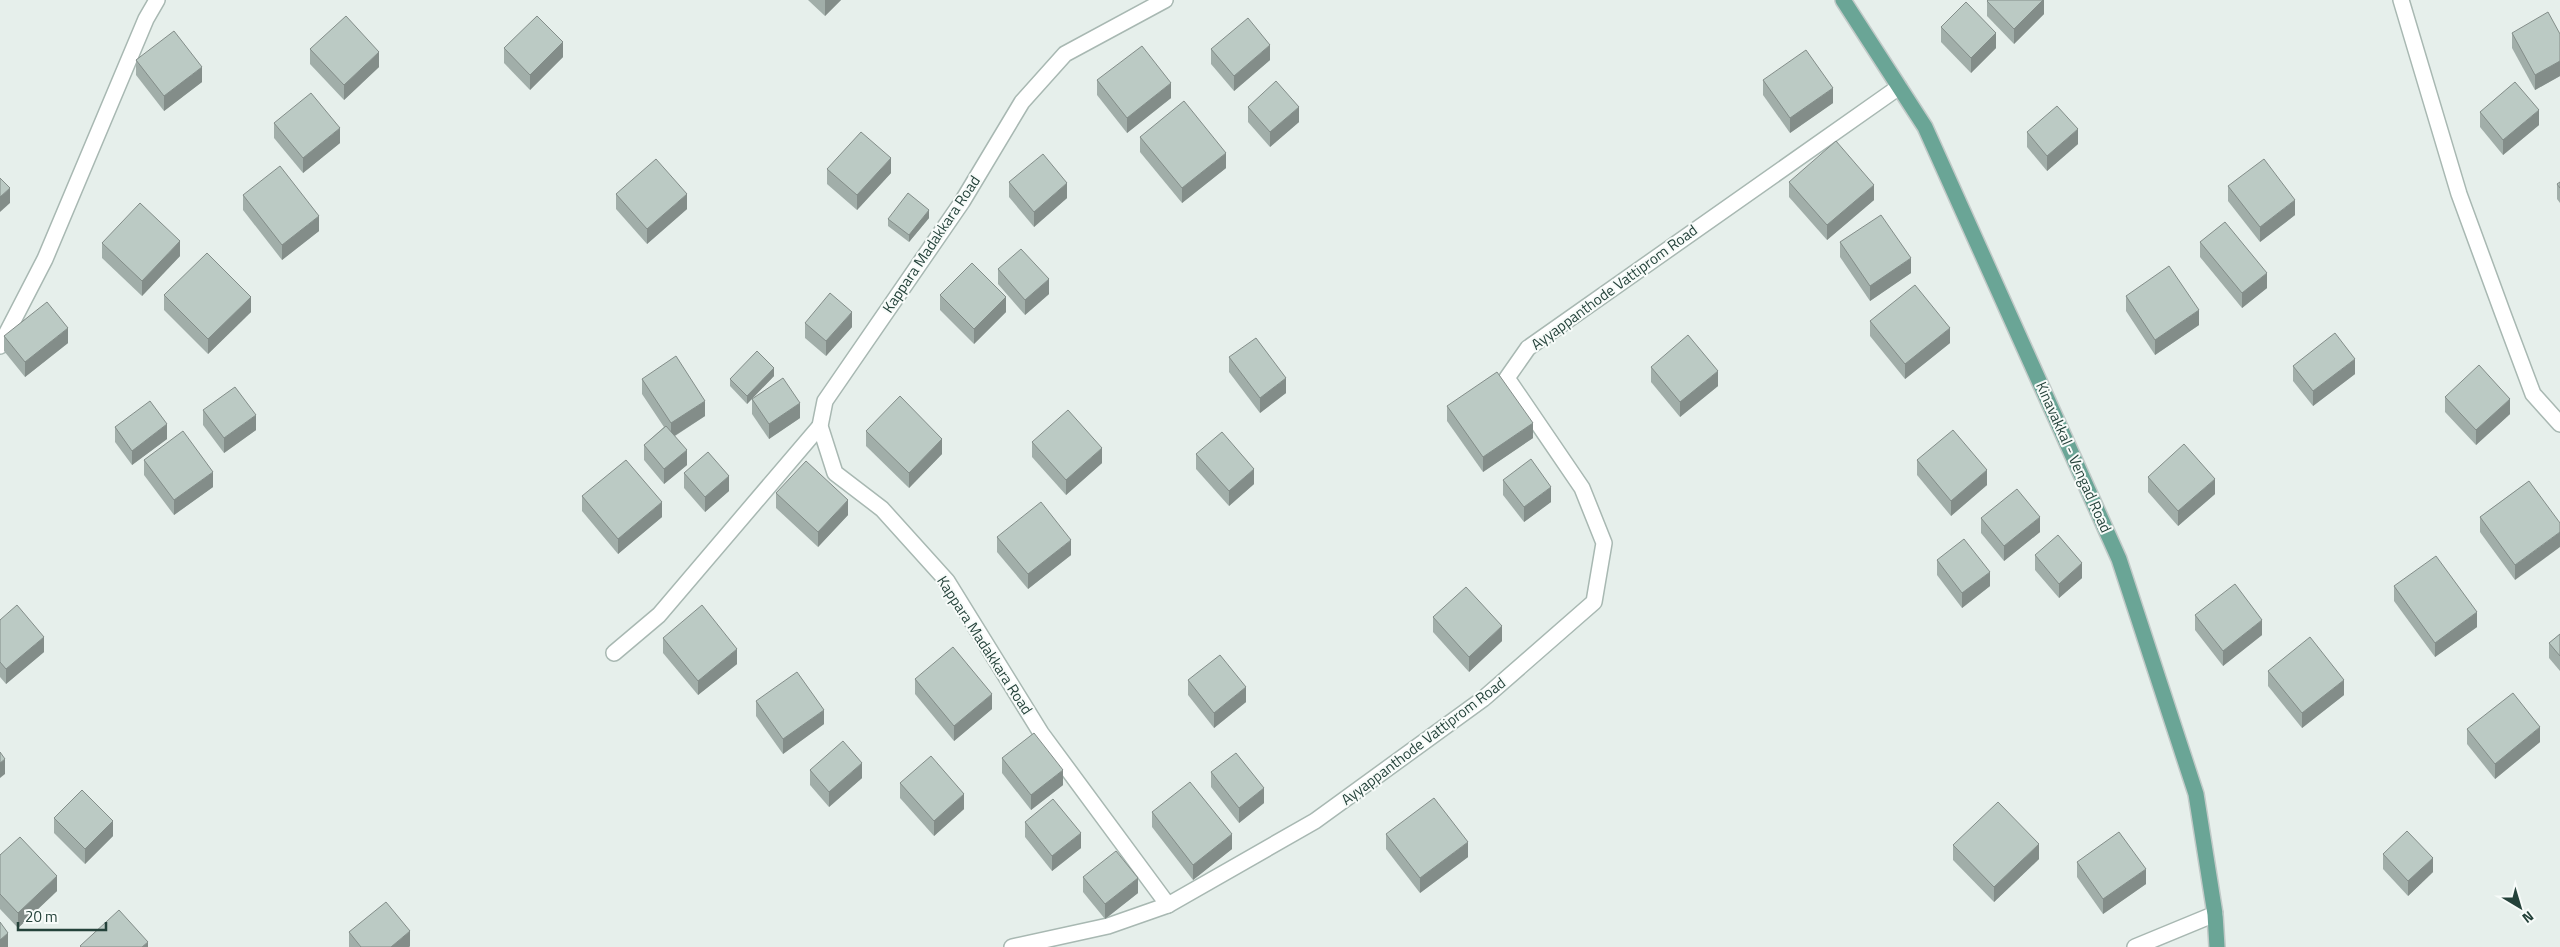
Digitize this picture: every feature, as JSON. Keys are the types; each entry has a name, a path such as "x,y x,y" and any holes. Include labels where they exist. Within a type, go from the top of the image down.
{"main road":[{"name":"Kinavakkal - Vengad Road","path":"1842,0 1925,127 2119,558 2196,794 2215,914 2217,947"}],"street":[{"path":"0,346 45,259 146,19 157,0"},
{"name":"Kappara Madakkara Road","path":"1165,0 1065,54 1022,102 962,202 825,401 820,426 834,473 882,509 947,581 1041,733 1168,906"},
{"path":"2401,0 2458,194 2513,341 2533,394 2560,424"},
{"name":"Ayyappanthode Vattiprom Road","path":"1168,906 1315,821 1484,699 1594,602 1604,543 1582,488 1508,378 1528,348 1900,87"},
{"path":"614,653 659,615 820,426"},
{"path":"1012,947 1108,926 1168,906"},
{"path":"2135,947 2215,914"}],"building":[{"path":"1988,0 2043,0 2014,29"},
{"path":"1966,2 1996,33 1971,58 1941,27"},
{"path":"2548,12 2560,34 2560,61 2535,75 2512,33"},
{"path":"346,16 379,52 344,85 310,49"},
{"path":"537,16 563,42 530,75 504,48"},
{"path":"1248,18 1270,45 1234,76 1211,49"},
{"path":"174,31 202,67 164,96 136,60"},
{"path":"1142,46 1171,83 1127,118 1097,80"},
{"path":"1806,50 1833,88 1790,118 1763,80"},
{"path":"1276,81 1299,107 1270,132 1248,107"},
{"path":"2515,82 2539,110 2503,140 2480,112"},
{"path":"311,93 340,128 303,158 274,123"},
{"path":"1184,101 1226,153 1182,188 1140,137"},
{"path":"2057,106 2078,129 2047,156 2027,132"},
{"path":"861,132 891,158 857,195 827,169"},
{"path":"1836,141 1874,185 1827,225 1789,182"},
{"path":"1043,154 1067,183 1034,212 1009,182"},
{"path":"656,159 687,194 647,229 616,194"},
{"path":"2264,159 2295,200 2260,227 2228,186"},
{"path":"280,166 319,216 282,245 243,195"},
{"path":"0,178 10,188 0,197"},
{"path":"908,193 929,210 909,235 888,219"},
{"path":"140,203 180,241 142,281 102,243"},
{"path":"1881,215 1911,258 1870,286 1840,242"},
{"path":"2225,222 2267,273 2242,293 2200,242"},
{"path":"1021,249 1049,279 1025,300 998,269"},
{"path":"207,253 251,297 208,339 164,295"},
{"path":"972,263 1006,297 974,329 940,295"},
{"path":"2169,266 2199,310 2155,340 2126,296"},
{"path":"1915,285 1950,328 1905,364 1870,321"},
{"path":"830,293 852,312 826,341 805,323"},
{"path":"47,302 68,328 25,362 4,336"},
{"path":"2335,333 2355,359 2313,391 2293,366"},
{"path":"1688,335 1718,371 1680,402 1651,367"},
{"path":"1256,338 1286,378 1260,398 1229,357"},
{"path":"757,351 774,368 747,396 730,379"},
{"path":"676,356 705,401 671,423 642,379"},
{"path":"2479,365 2510,399 2476,430 2445,397"},
{"path":"1497,372 1533,423 1483,457 1447,406"},
{"path":"783,378 800,403 769,424 752,399"},
{"path":"235,387 256,415 224,438 203,410"},
{"path":"900,396 942,439 909,473 866,431"},
{"path":"150,401 167,424 132,451 115,427"},
{"path":"1068,410 1102,448 1066,480 1032,442"},
{"path":"666,426 687,450 664,469 644,445"},
{"path":"1953,430 1987,470 1951,501 1917,460"},
{"path":"183,431 213,472 174,500 144,460"},
{"path":"1222,432 1254,469 1229,491 1196,454"},
{"path":"2184,444 2215,479 2178,511 2148,477"},
{"path":"708,452 729,476 705,497 684,473"},
{"path":"1531,459 1551,487 1524,507 1503,480"},
{"path":"626,460 662,502 618,539 582,496"},
{"path":"806,461 848,500 818,532 776,493"},
{"path":"2529,481 2560,523 2560,532 2515,565 2480,517"},
{"path":"2017,489 2040,517 2004,546 1981,518"},
{"path":"1041,502 1071,540 1028,574 997,537"},
{"path":"2058,535 2082,563 2059,584 2035,555"},
{"path":"1964,539 1990,572 1962,593 1937,560"},
{"path":"2436,556 2477,612 2435,643 2394,586"},
{"path":"2235,584 2262,620 2223,651 2195,615"},
{"path":"1466,587 1502,626 1469,657 1433,617"},
{"path":"17,605 44,637 6,669 0,662 0,620"},
{"path":"702,605 737,649 698,681 663,638"},
{"path":"2560,634 2560,656 2549,643"},
{"path":"2310,637 2344,680 2302,713 2268,671"},
{"path":"953,647 992,694 954,726 915,679"},
{"path":"1220,655 1246,687 1214,713 1188,680"},
{"path":"797,672 824,710 783,739 756,701"},
{"path":"2513,693 2540,727 2495,764 2467,729"},
{"path":"1034,733 1063,770 1031,795 1002,758"},
{"path":"843,741 862,763 829,792 810,770"},
{"path":"0,752 5,759 0,763"},
{"path":"1236,753 1264,788 1239,808 1211,772"},
{"path":"931,756 964,794 934,821 900,783"},
{"path":"1190,782 1232,834 1193,865 1152,812"},
{"path":"82,790 113,821 85,849 54,818"},
{"path":"1434,798 1468,842 1420,878 1386,834"},
{"path":"1053,799 1081,833 1052,856 1025,822"},
{"path":"1998,802 2039,844 1994,887 1953,845"},
{"path":"2407,831 2433,858 2408,881 2383,854"},
{"path":"2119,832 2146,869 2103,899 2077,862"},
{"path":"20,837 57,876 18,913 0,894 0,855"},
{"path":"1116,851 1138,878 1105,904 1083,877"},
{"path":"386,902 410,931 391,947 361,947 349,932"},
{"path":"119,910 148,942 142,947 80,946"},
{"path":"0,922 8,933 0,940"}]}
